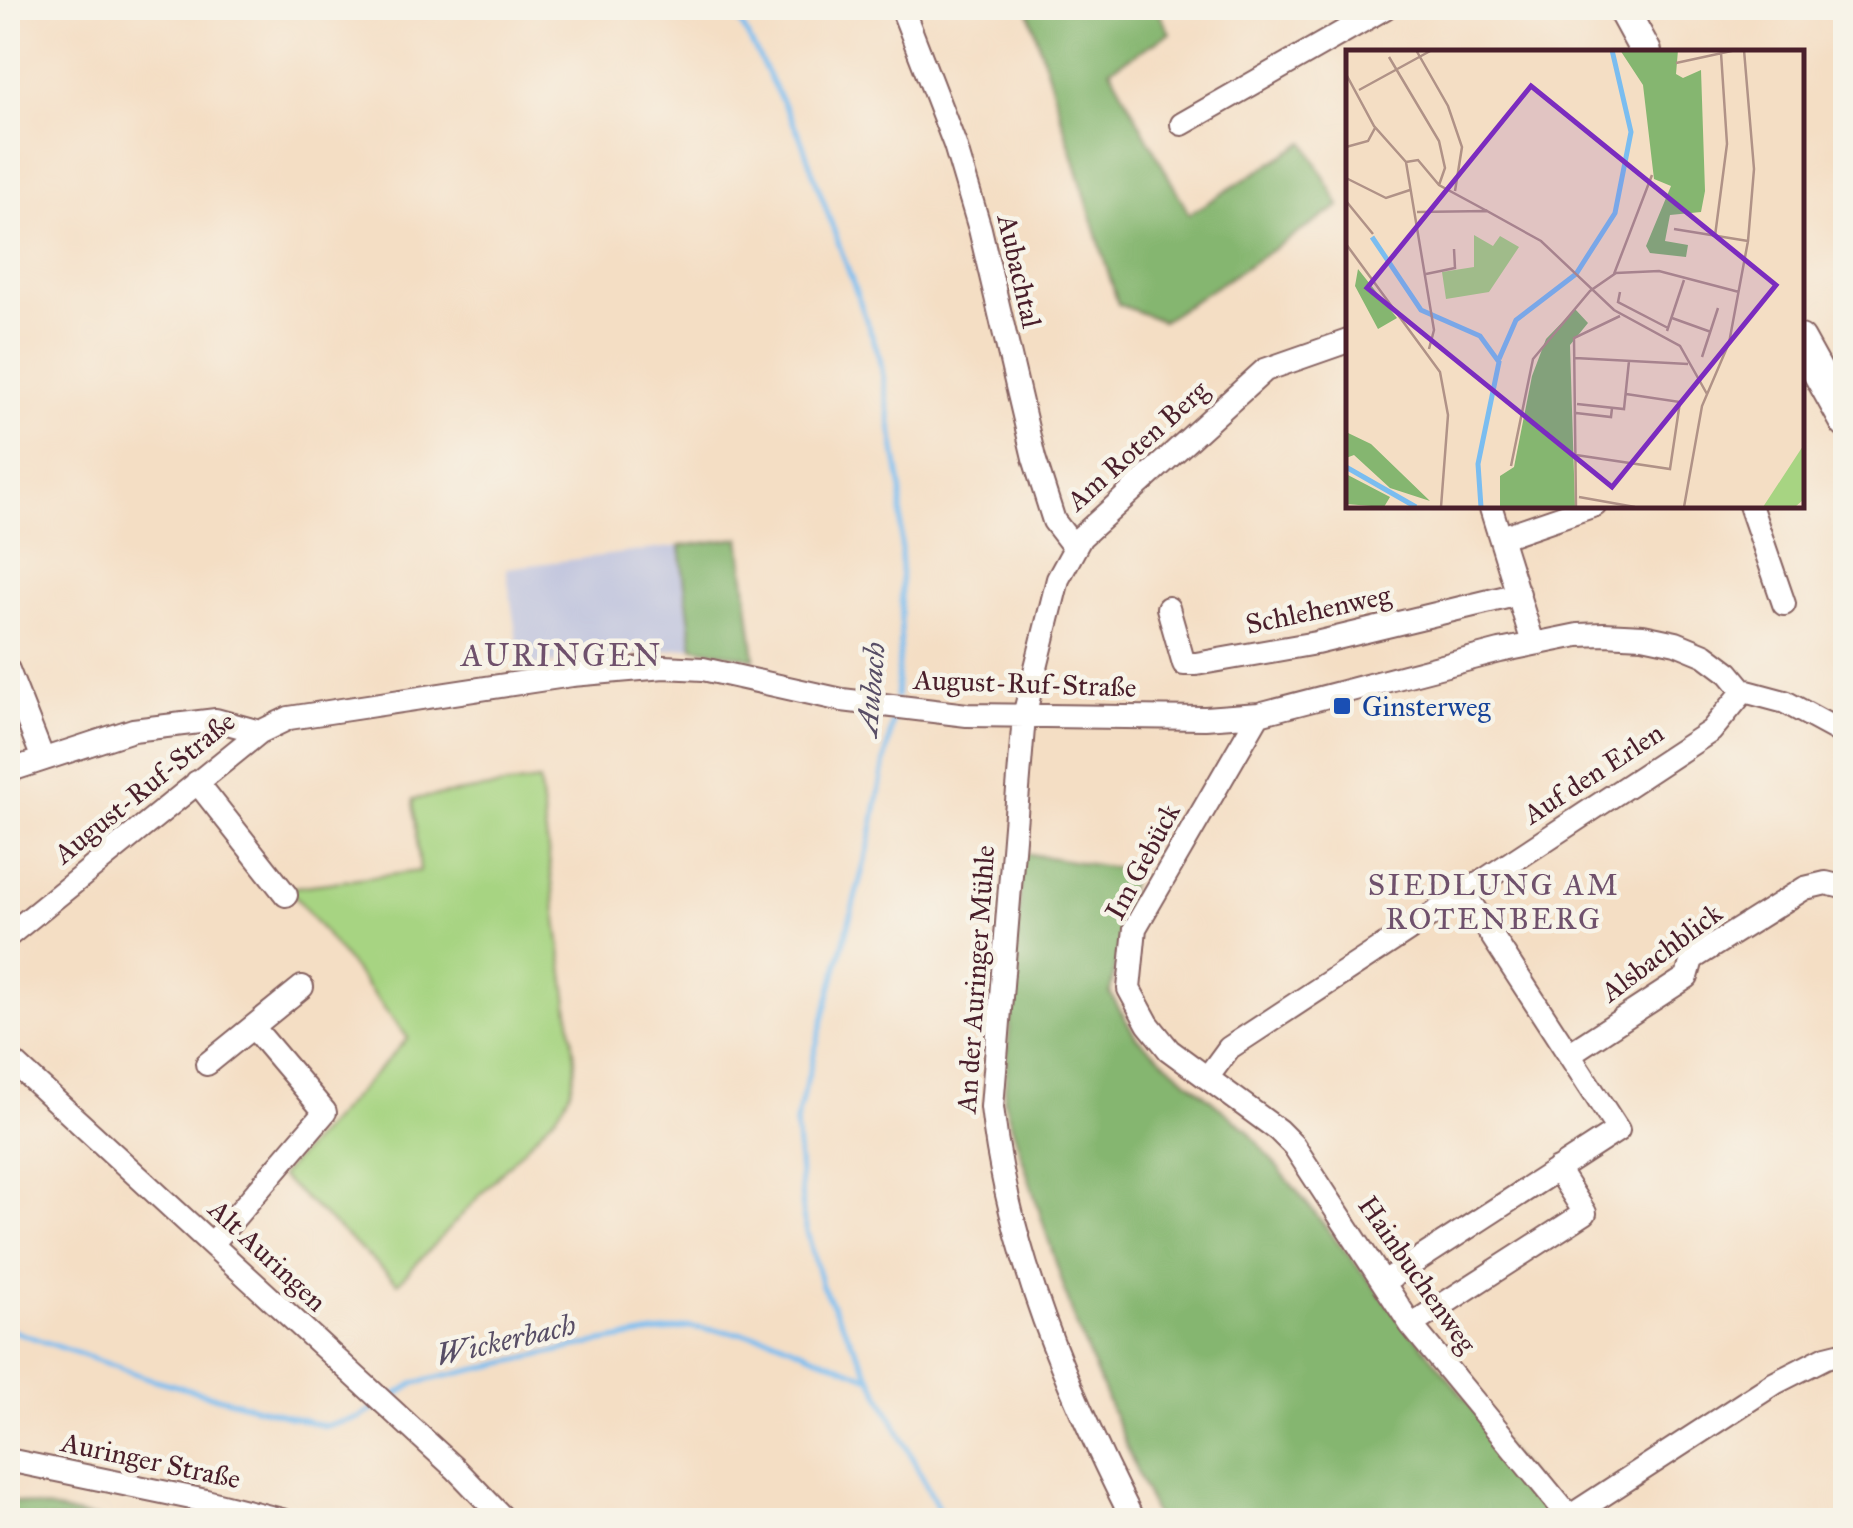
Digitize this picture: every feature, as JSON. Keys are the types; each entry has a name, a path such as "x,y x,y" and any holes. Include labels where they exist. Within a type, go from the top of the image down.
{"main road":[{"path":"1622,8 1645,50"},
{"path":"1803,345 1846,424"}],"street":[{"name":"Aubachtal","path":"902,8 950,130 980,229 1034,458 1054,521 1074,547"},
{"path":"1182,124 1385,8"},
{"name":"Am Roten Berg","path":"1024,716 1058,579 1081,537 1264,370 1346,343"},
{"path":"1491,508 1533,643"},
{"path":"1502,537 1586,508"},
{"path":"1751,508 1784,604"},
{"name":"Schlehenweg","path":"1168,608 1184,664 1196,664 1316,643 1519,594"},
{"name":"August-Ruf-Straße","path":"8,936 260,732 288,718 572,676 664,667 703,668 892,707 1024,716 1205,718 1259,714 1533,643 1604,634 1676,643 1704,655 1729,673 1744,691 1786,702 1846,735"},
{"path":"8,670 43,759"},
{"name":"Auf den Erlen","path":"1207,1078 1229,1048 1711,731 1744,691"},
{"name":"Im Gebück","path":"1207,1078 1170,1050 1148,1024 1129,989 1130,960 1136,928 1259,714"},
{"name":"An der Auringer Mühle","path":"1024,716 992,1107 998,1161 1016,1236 1058,1350 1098,1453 1133,1520"},
{"path":"8,771 133,730 216,720 260,732"},
{"path":"197,782 286,895"},
{"name":"Alsbachblick","path":"1569,1054 1687,977 1692,959 1805,888 1826,883 1846,888"},
{"path":"1384,1282 1618,1130 1464,893"},
{"path":"207,1064 302,987"},
{"path":"212,1244 324,1112 252,1027"},
{"name":"Alt Auringen","path":"8,1057 397,1415 488,1510 505,1520"},
{"name":"Hainbuchenweg","path":"1207,1078 1294,1146 1411,1325 1571,1519"},
{"path":"1411,1325 1585,1213 1558,1170"},
{"path":"1571,1519 1775,1383 1826,1357 1846,1352"},
{"name":"Auringer Straße","path":"8,1460 282,1520"}],"shaded area":[{"path":"680,546 693,647 521,667 506,568"}],"green space":[{"path":"1028,8 1156,8 1170,33 1110,69 1189,214 1305,142 1340,206 1162,321 1118,304"},
{"path":"740,538 755,659 693,647 680,546"},
{"path":"539,781 575,1058 571,1086 558,1112 398,1283 280,1176 408,1038 289,888 420,871 413,799"},
{"path":"1023,853 1133,871 1110,993 1136,1037 1248,1131 1564,1520 1157,1520 1075,1322 1004,1101"},
{"path":"8,1500 102,1520 8,1520"}],"waterway":[{"name":"Aubach","path":"733,8 799,134 880,358 901,486 901,631 896,697"},
{"name":"Aubach","path":"872,1379 822,1286 803,1217 796,1122 869,846 894,713"},
{"name":"Wickerbach","path":"389,1399 415,1383 585,1345 689,1327 770,1337 872,1379 944,1520"},
{"name":"Wickerbach","path":"8,1329 151,1379 325,1426 359,1418 376,1408"}],"place":[{"name":"Ginsterweg","path":"1342,706"}],"district":[{"name":"AURINGEN","path":"562,655"},
{"name":"SIEDLUNG AM ROTENBERG","path":"1494,902"}]}
